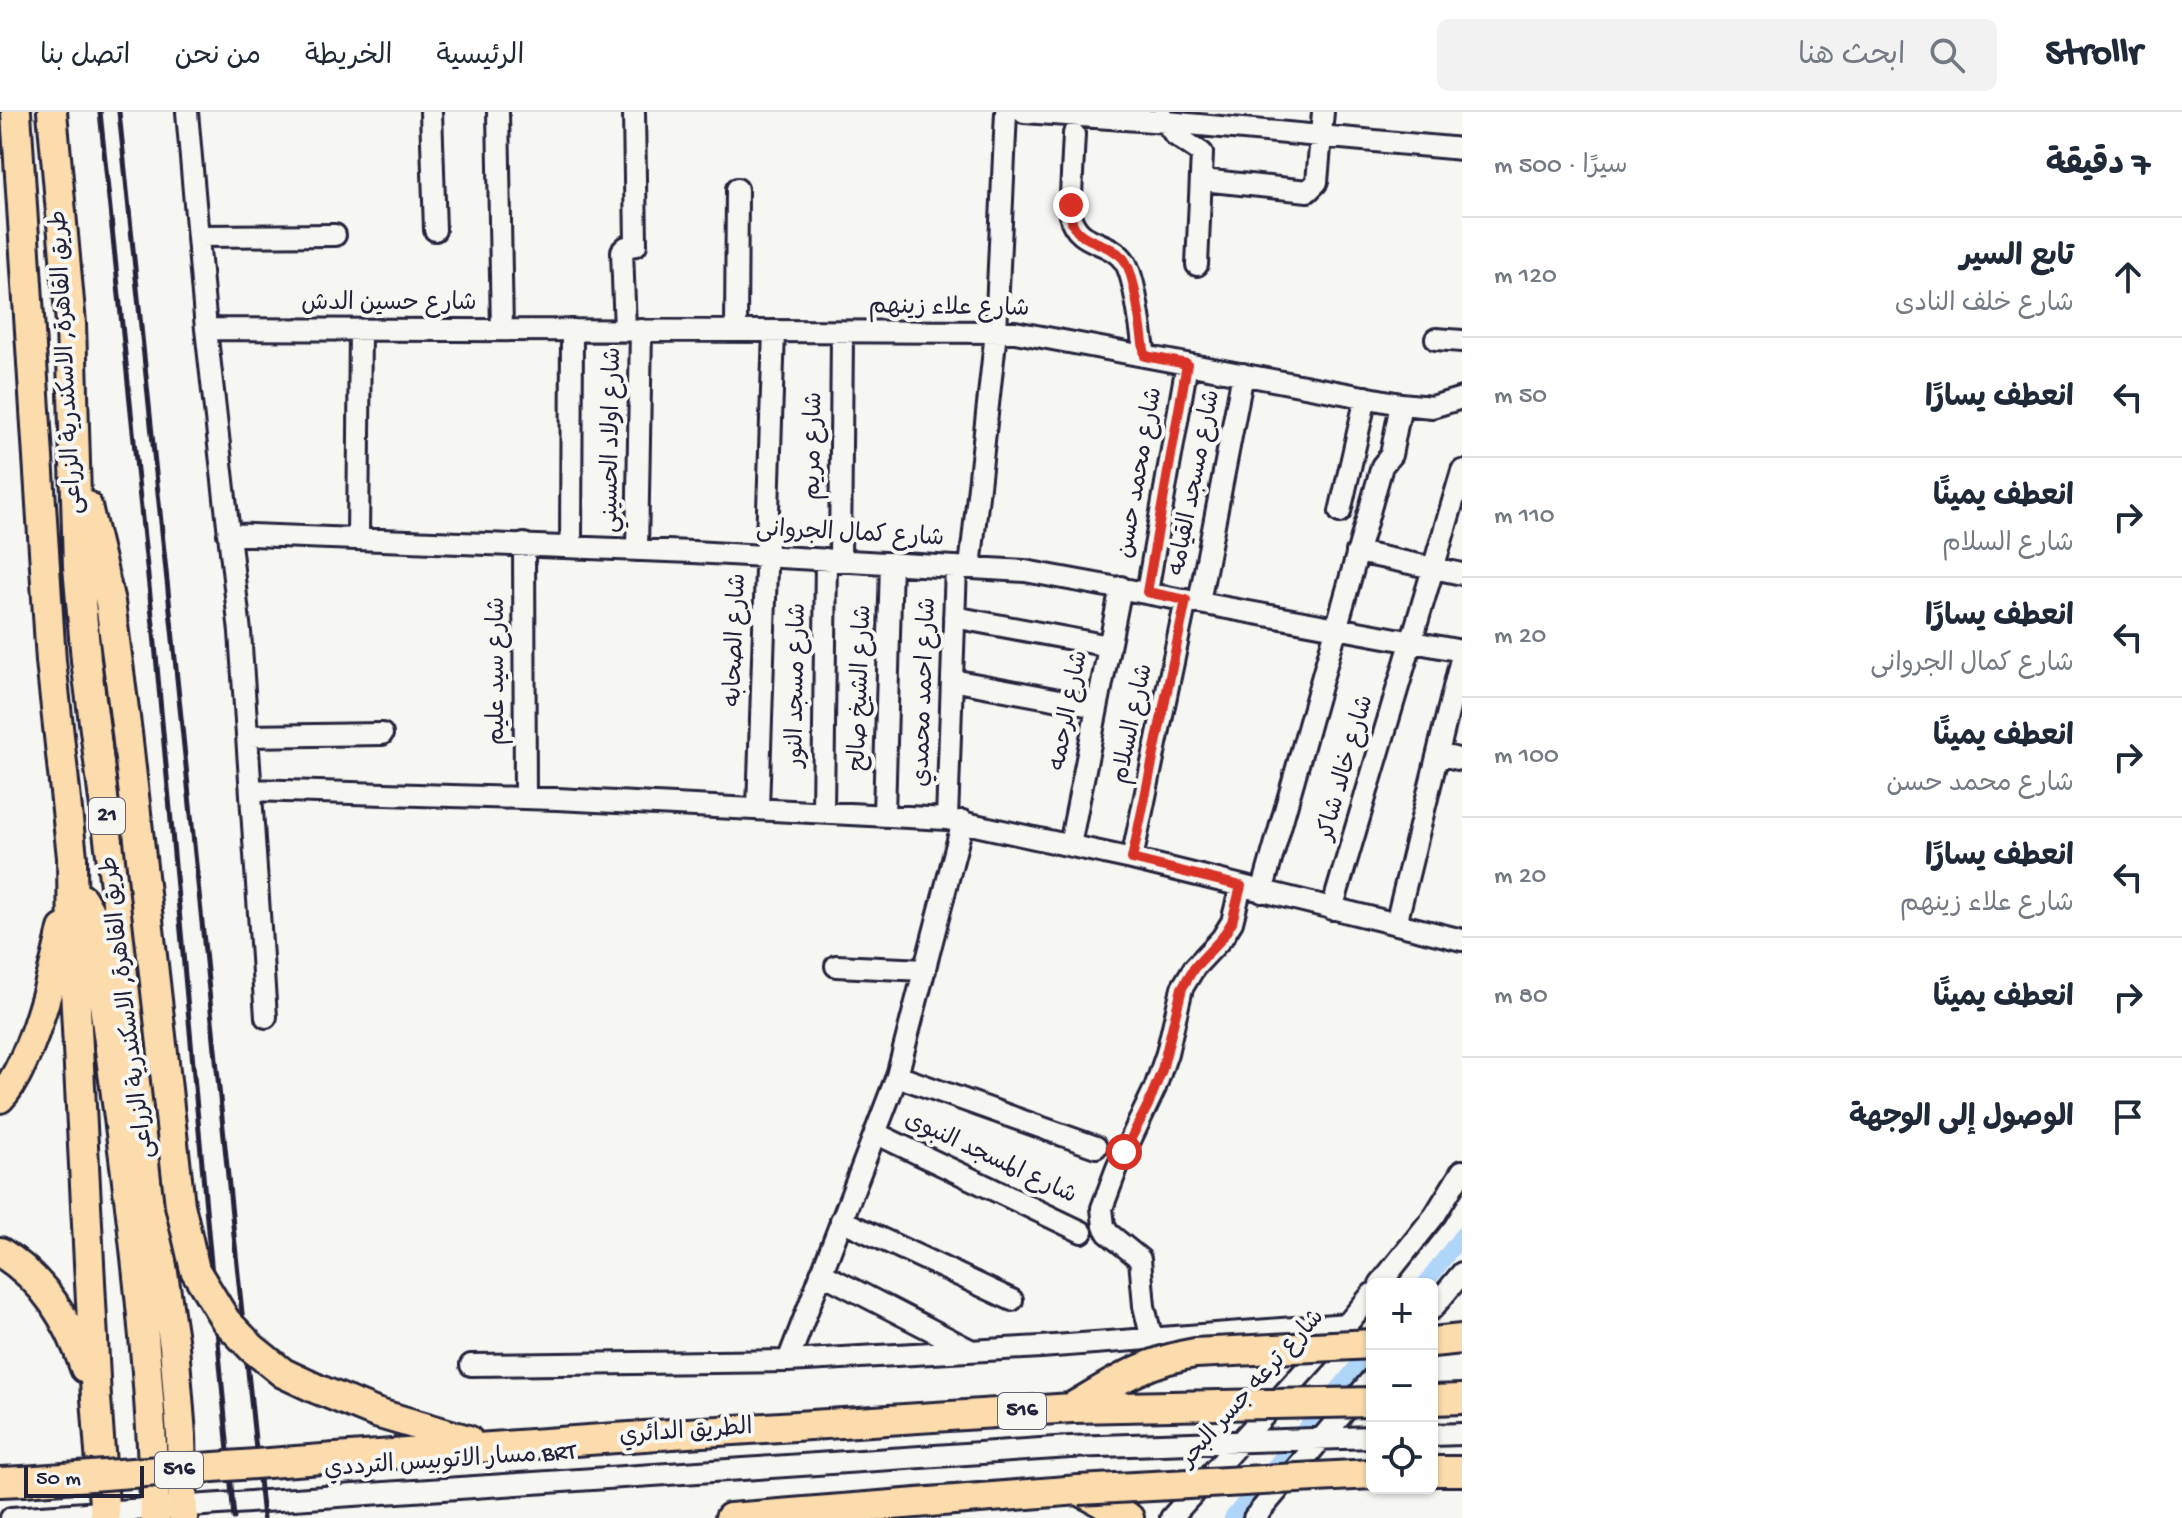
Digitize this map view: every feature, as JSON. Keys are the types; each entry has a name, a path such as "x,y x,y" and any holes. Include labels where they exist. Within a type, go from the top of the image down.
{"highway":[{"name":"طريق القاهرة, الاسكندرية الزراعى","path":"16,112 51,661 72,871 73,950 105,1518"},
{"name":"طريق القاهرة, الاسكندرية الزراعى","path":"52,112 71,324 78,566 86,660 152,1200 174,1346 183,1518"},
{"path":"75,464 105,574 127,733 180,1205 195,1270 226,1321 252,1348 283,1373 376,1413 457,1438 496,1446"},
{"path":"0,1098 19,1070 51,976 72,871"},
{"path":"72,871 90,913 96,944 131,1213 153,1434 155,1518"},
{"path":"0,1252 38,1283 64,1317 96,1398"},
{"path":"1438,1341 1462,1339"},
{"path":"1072,1408 1130,1373 1170,1357 1366,1344"},
{"path":"1438,1400 1462,1399"},
{"name":"الطريق الدائري","path":"11,1482 1072,1408 1366,1402"},
{"path":"1438,1471 1462,1471"},
{"path":"730,1518 1079,1490 1366,1474"},
{"path":"1079,1490 1129,1518"}],"street":[{"path":"187,112 206,329 240,632 266,1017"},
{"path":"431,112 435,230"},
{"path":"498,112 502,330"},
{"name":"شارع اولاد الحسيني","path":"634,112 636,245 622,251 633,330 637,550"},
{"name":"شارع احمد محمدي","path":"788,1361 897,1076 925,970 955,820 954,617 996,332 1006,112"},
{"path":"1024,112 1163,117 1462,149"},
{"path":"1202,180 1308,191 1317,182 1323,112"},
{"path":"1163,117 1181,140 1202,153 1197,265"},
{"path":"1074,134 1072,224 1086,238 1119,255 1128,267 1145,356"},
{"path":"736,331 737,189"},
{"path":"198,236 335,235"},
{"name":"شارع حسين الدش","path":"206,329 572,330"},
{"path":"358,538 360,330"},
{"path":"571,547 572,330"},
{"name":"شارع علاء زينهم","path":"572,330 996,332 1047,337 1401,404 1432,407 1462,398"},
{"name":"شارع الصحابه","path":"758,808 774,331"},
{"name":"شارع مريم","path":"833,560 842,333"},
{"path":"1436,339 1462,341"},
{"name":"شارع محمد حسن","path":"1147,592 1187,364"},
{"name":"شارع مسجد القيامه","path":"1193,601 1243,374"},
{"path":"1340,512 1366,397"},
{"path":"1262,892 1382,466 1391,455 1401,404"},
{"name":"شارع خالد شاكر","path":"1332,909 1462,471"},
{"name":"شارع كمال الجروانى","path":"228,534 524,544 1025,571 1462,653"},
{"name":"شارع سيد عليم","path":"524,544 525,798"},
{"path":"1357,552 1462,574"},
{"name":"شارع مسجد النور","path":"823,811 833,560"},
{"name":"شارع الشيخ صالح","path":"884,814 891,563"},
{"name":"شارع الرحمه","path":"1070,845 1121,587"},
{"name":"شارع السلام","path":"1132,859 1193,601"},
{"path":"954,617 1109,646"},
{"path":"1396,924 1462,653"},
{"path":"952,680 1097,707"},
{"path":"247,736 382,734"},
{"path":"1438,754 1462,760"},
{"path":"251,790 525,798 955,820 1132,859 1462,940"},
{"path":"1152,1340 1144,1306 1140,1259 1108,1233 1102,1217 1105,1199 1155,1088 1167,1053 1182,988 1194,968 1222,938 1232,922 1241,886"},
{"path":"836,966 925,970"},
{"path":"897,1076 1096,1147"},
{"name":"شارع المسجد النبوى","path":"875,1133 1082,1232"},
{"path":"1385,1278 1435,1215 1462,1171"},
{"path":"841,1220 1012,1300"},
{"path":"821,1273 973,1351"},
{"path":"1438,1302 1462,1273"},
{"name":"شارع ترعه جسر البحر","path":"1171,1518 1366,1301"},
{"path":"471,1365 788,1361 1152,1340 1347,1324"},
{"path":"1254,1518 1366,1386"},
{"path":"1438,1435 1462,1434"},
{"name":"مسار الاتوبيس الترددي BRT","path":"11,1518 1070,1447 1366,1437"}],"waterway":[{"path":"1430,1278 1462,1235"},
{"path":"1232,1518 1370,1350"}],"railway":[{"path":"100,112 155,644 234,1518"},
{"path":"119,112 263,1518"}],"route":[{"path":"1071,205 1072,224 1078,232 1112,250 1128,267 1145,356 1187,364 1147,592 1186,600 1132,859 1241,886 1232,922 1222,938 1194,968 1182,988 1162,1070 1124,1152"}]}
